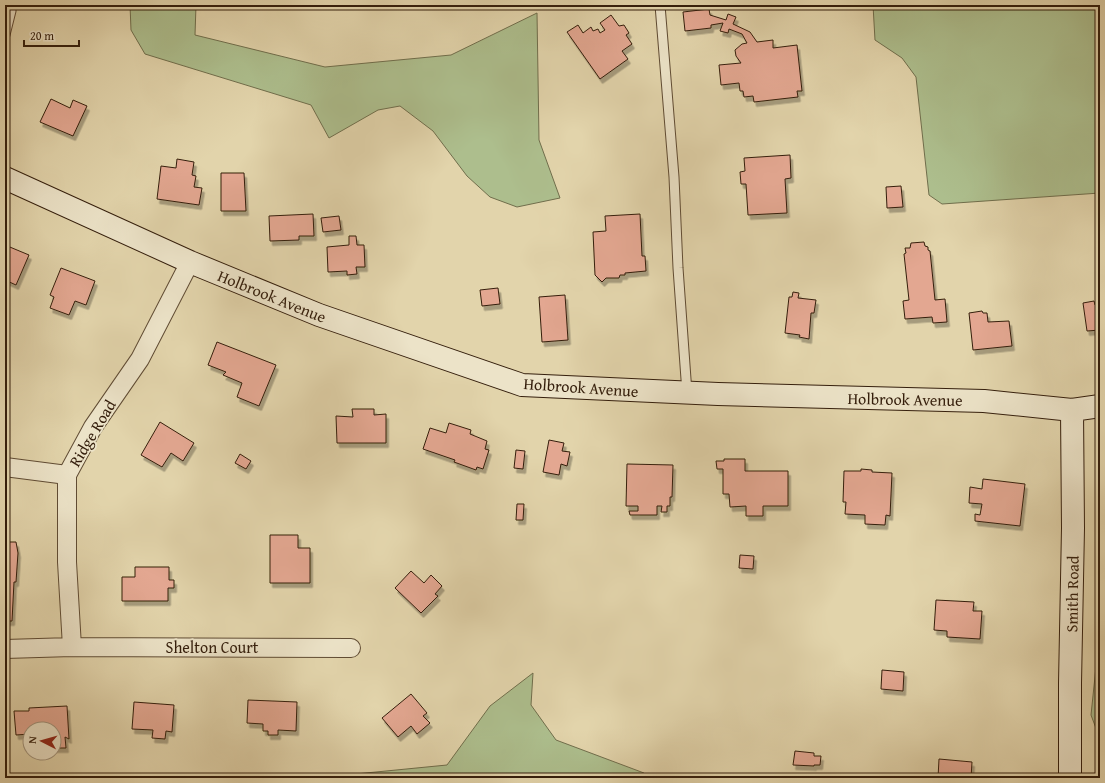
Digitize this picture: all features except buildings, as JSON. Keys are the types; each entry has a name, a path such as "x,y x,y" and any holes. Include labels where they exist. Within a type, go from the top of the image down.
{"street":[{"name":"Holbrook Avenue","path":"5,178 190,262 323,317 522,385 687,393 984,401 1072,410 1100,406"},
{"name":"Ridge Road","path":"72,647 67,562 67,475 93,427 140,359 190,262"},
{"name":"Smith Road","path":"1070,778 1073,528 1072,410"},
{"path":"5,467 67,475"},
{"name":"Shelton Court","path":"5,649 72,647 351,648"}],"lane":[{"path":"5,35 11,5"},
{"path":"660,5 674,177 678,268 687,393"}],"green space":[{"path":"130,5 196,5 195,35 325,67 451,55 537,13 539,140 560,198 517,207 490,197 467,176 433,131 400,106 378,110 329,138 311,105 145,54 131,30"},
{"path":"873,5 1100,5 1100,193 942,204 929,195 916,77 902,58 875,40"},
{"path":"1100,628 1100,739 1091,715"},
{"path":"533,673 531,705 556,740 644,773 647,778 315,778 447,765 490,706"}]}
